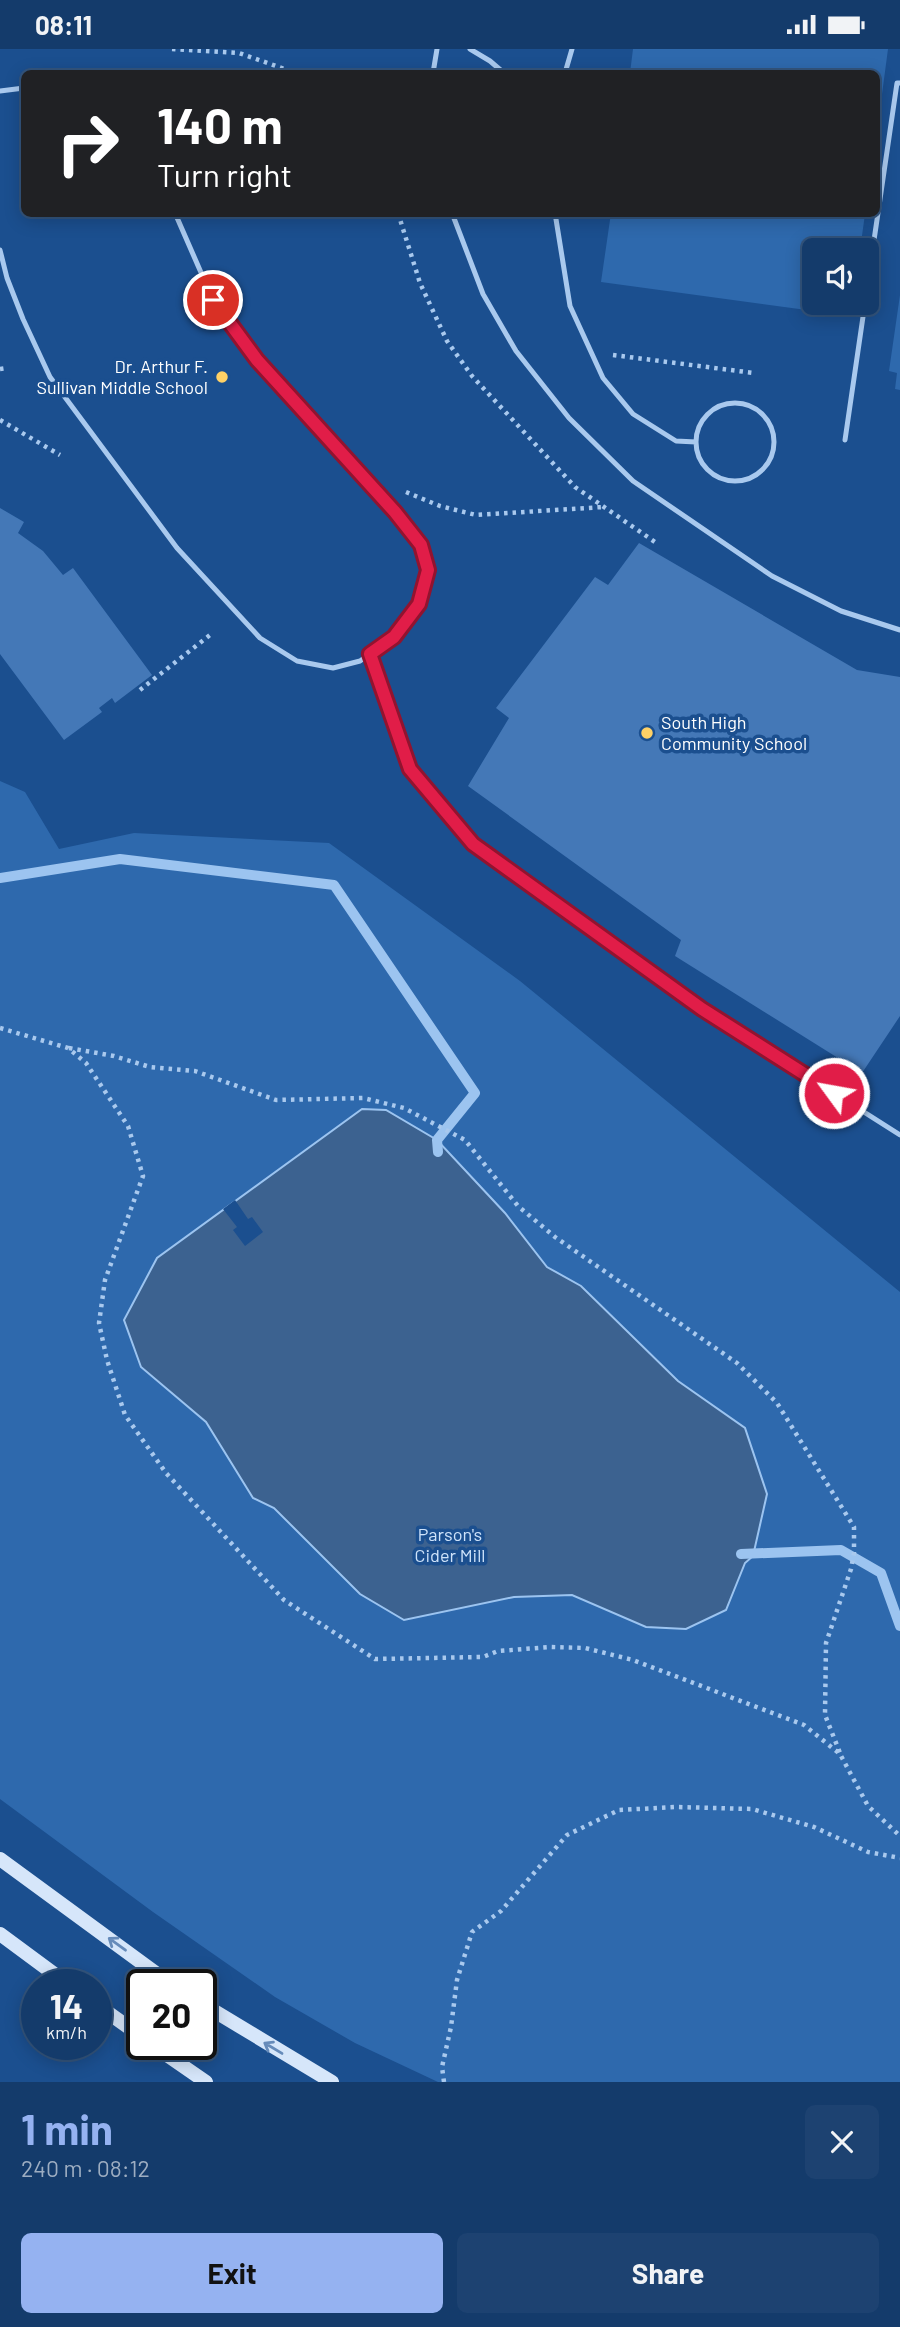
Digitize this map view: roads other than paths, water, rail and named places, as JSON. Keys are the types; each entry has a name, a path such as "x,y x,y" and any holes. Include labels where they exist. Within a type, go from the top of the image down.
{"main road":[{"path":"0,1859 150,1969"},
{"path":"0,1934 47,1969"},
{"path":"217,2013 332,2082"},
{"path":"174,2060 206,2082"}],"lane":[{"path":"434,70 438,49"},
{"path":"470,49 500,70"},
{"path":"566,70 572,49"},
{"path":"880,199 897,83 900,83"},
{"path":"0,91 21,88"},
{"path":"0,250 23,319 50,377 177,548 260,638 297,661 333,668 359,661 394,637 419,604 428,570 421,545 395,512 257,360 213,300 177,217"},
{"path":"454,217 483,294 516,351 569,418 633,481 772,576 841,611 900,630"},
{"path":"556,217 570,306 603,378 634,414 676,441 696,442"},
{"path":"874,238 877,217"},
{"path":"845,440 863,315"},
{"path":"732,403 745,404 766,418 775,443 772,456 765,467 743,480 730,481 707,470 700,460 696,442 700,422 708,412 719,405 732,403"},
{"path":"370,654 410,769 473,844 702,1009 900,1135"}],"waterway":[{"path":"0,878 120,859 334,885 475,1093 437,1140 438,1152"},
{"path":"741,1554 841,1550 881,1573 900,1626"}],"place":[{"name":"Dr. Arthur F. Sullivan Middle School","path":"222,377"},
{"name":"South High Community School","path":"647,733"}],"park label":[{"name":"Parson's Cider Mill","path":"450,1546"}]}
